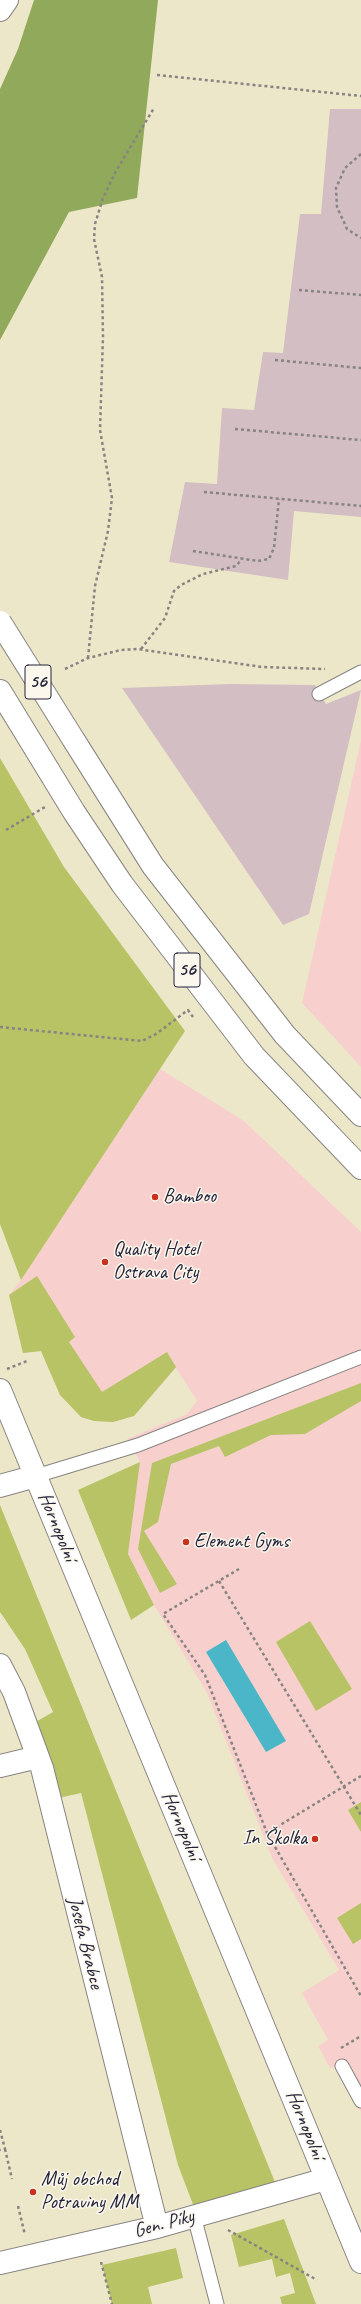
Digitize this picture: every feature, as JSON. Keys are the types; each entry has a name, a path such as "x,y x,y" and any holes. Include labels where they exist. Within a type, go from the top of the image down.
{"main road":[{"path":"0,10 7,0"},
{"name":"56","path":"0,622 158,872 285,1035 361,1115"},
{"name":"56","path":"0,691 74,812 122,884 254,1056 361,1168"},
{"name":"Hornopolní","path":"0,1390 361,2262"},
{"path":"0,1486 36,1476"},
{"name":"Josefa Brabce","path":"0,1665 14,1692 38,1757 157,2227"},
{"path":"0,1766 38,1757"},
{"name":"Gen. Píky","path":"0,2263 157,2227 326,2179"}],"lane":[{"path":"319,694 358,674"},
{"path":"36,1476 138,1445 361,1357"},
{"path":"342,2066 361,2101"},
{"path":"194,2216 217,2304"}],"path":[{"path":"157,75 361,96"},
{"path":"88,658 95,586 112,511 112,498 100,430 103,336 102,277 94,239 95,224 103,198 116,171 154,108"},
{"path":"361,154 345,168 336,188 336,207 347,230 361,238"},
{"path":"299,290 361,296"},
{"path":"275,360 361,368"},
{"path":"235,429 361,440"},
{"path":"204,492 361,506"},
{"path":"193,552 263,561 272,555 279,499"},
{"path":"141,649 165,618 170,599 177,588 203,574 236,566 242,559"},
{"path":"65,668 88,658 121,650 141,649 172,656 262,667 332,670 358,674"},
{"path":"6,830 47,806"},
{"path":"0,1027 142,1041 156,1034 188,1010"},
{"path":"0,1372 28,1361"},
{"path":"239,1568 163,1614 205,1675 267,1833 361,1996"},
{"path":"219,1581 345,1786 361,1815"},
{"path":"267,1833 361,1776"},
{"path":"0,2130 12,2180"},
{"path":"0,2150 5,2149"},
{"path":"18,2206 30,2256"},
{"path":"226,2228 317,2280"}],"shaded area":[{"path":"330,109 361,109 361,517 294,511 288,580 169,562 185,482 217,484 222,408 254,410 263,352 283,353 300,214 321,214"},
{"path":"230,684 315,685 326,704 361,690 309,914 283,925 122,688"},
{"path":"361,740 361,1067 302,1003"},
{"path":"157,1067 244,1121 361,1232 361,2112 334,2067 330,2068 318,2046 328,2040 302,1993 339,1970 272,1858 207,1693 154,1605 128,1554 140,1462 127,1439 187,1414 197,1401 176,1368 134,1416 113,1422 94,1421 81,1417 60,1395 41,1351 23,1353 9,1295 21,1280"}],"green space":[{"path":"34,0 158,0 137,198 69,212 0,340 0,89 18,49"},
{"path":"0,758 64,867 185,1031 21,1280 0,1224"},
{"path":"37,1276 75,1337 69,1342 102,1392 167,1352 176,1367 134,1416 113,1422 94,1421 81,1417 60,1395 41,1351 23,1353 9,1295"},
{"path":"361,1383 361,1401 305,1434 271,1435 225,1457 219,1446 171,1464 158,1522 144,1531 177,1584 160,1593 138,1549 152,1463"},
{"path":"140,1462 128,1554 154,1605 131,1620 78,1490"},
{"path":"0,1505 279,2192 197,2215 178,2165 81,1793 50,1800 27,1727 53,1712 25,1649 0,1612"},
{"path":"310,1621 352,1689 316,1711 276,1642"},
{"path":"361,1802 361,1832 348,1810"},
{"path":"361,1903 361,1939 353,1944 337,1918"},
{"path":"284,2219 316,2304 282,2304 280,2297 295,2293 290,2273 276,2277 272,2259 239,2267 231,2235"},
{"path":"176,2248 183,2278 148,2287 152,2304 112,2304 102,2265"}],"water":[{"path":"226,1640 286,1741 266,1752 206,1652"}],"place":[{"name":"Bamboo","path":"155,1197"},
{"name":"Quality Hotel Ostrava City","path":"105,1262"},
{"name":"Element Gyms","path":"186,1542"},
{"name":"In Školka","path":"315,1839"},
{"name":"Můj obchod Potraviny MM","path":"33,2192"}]}
